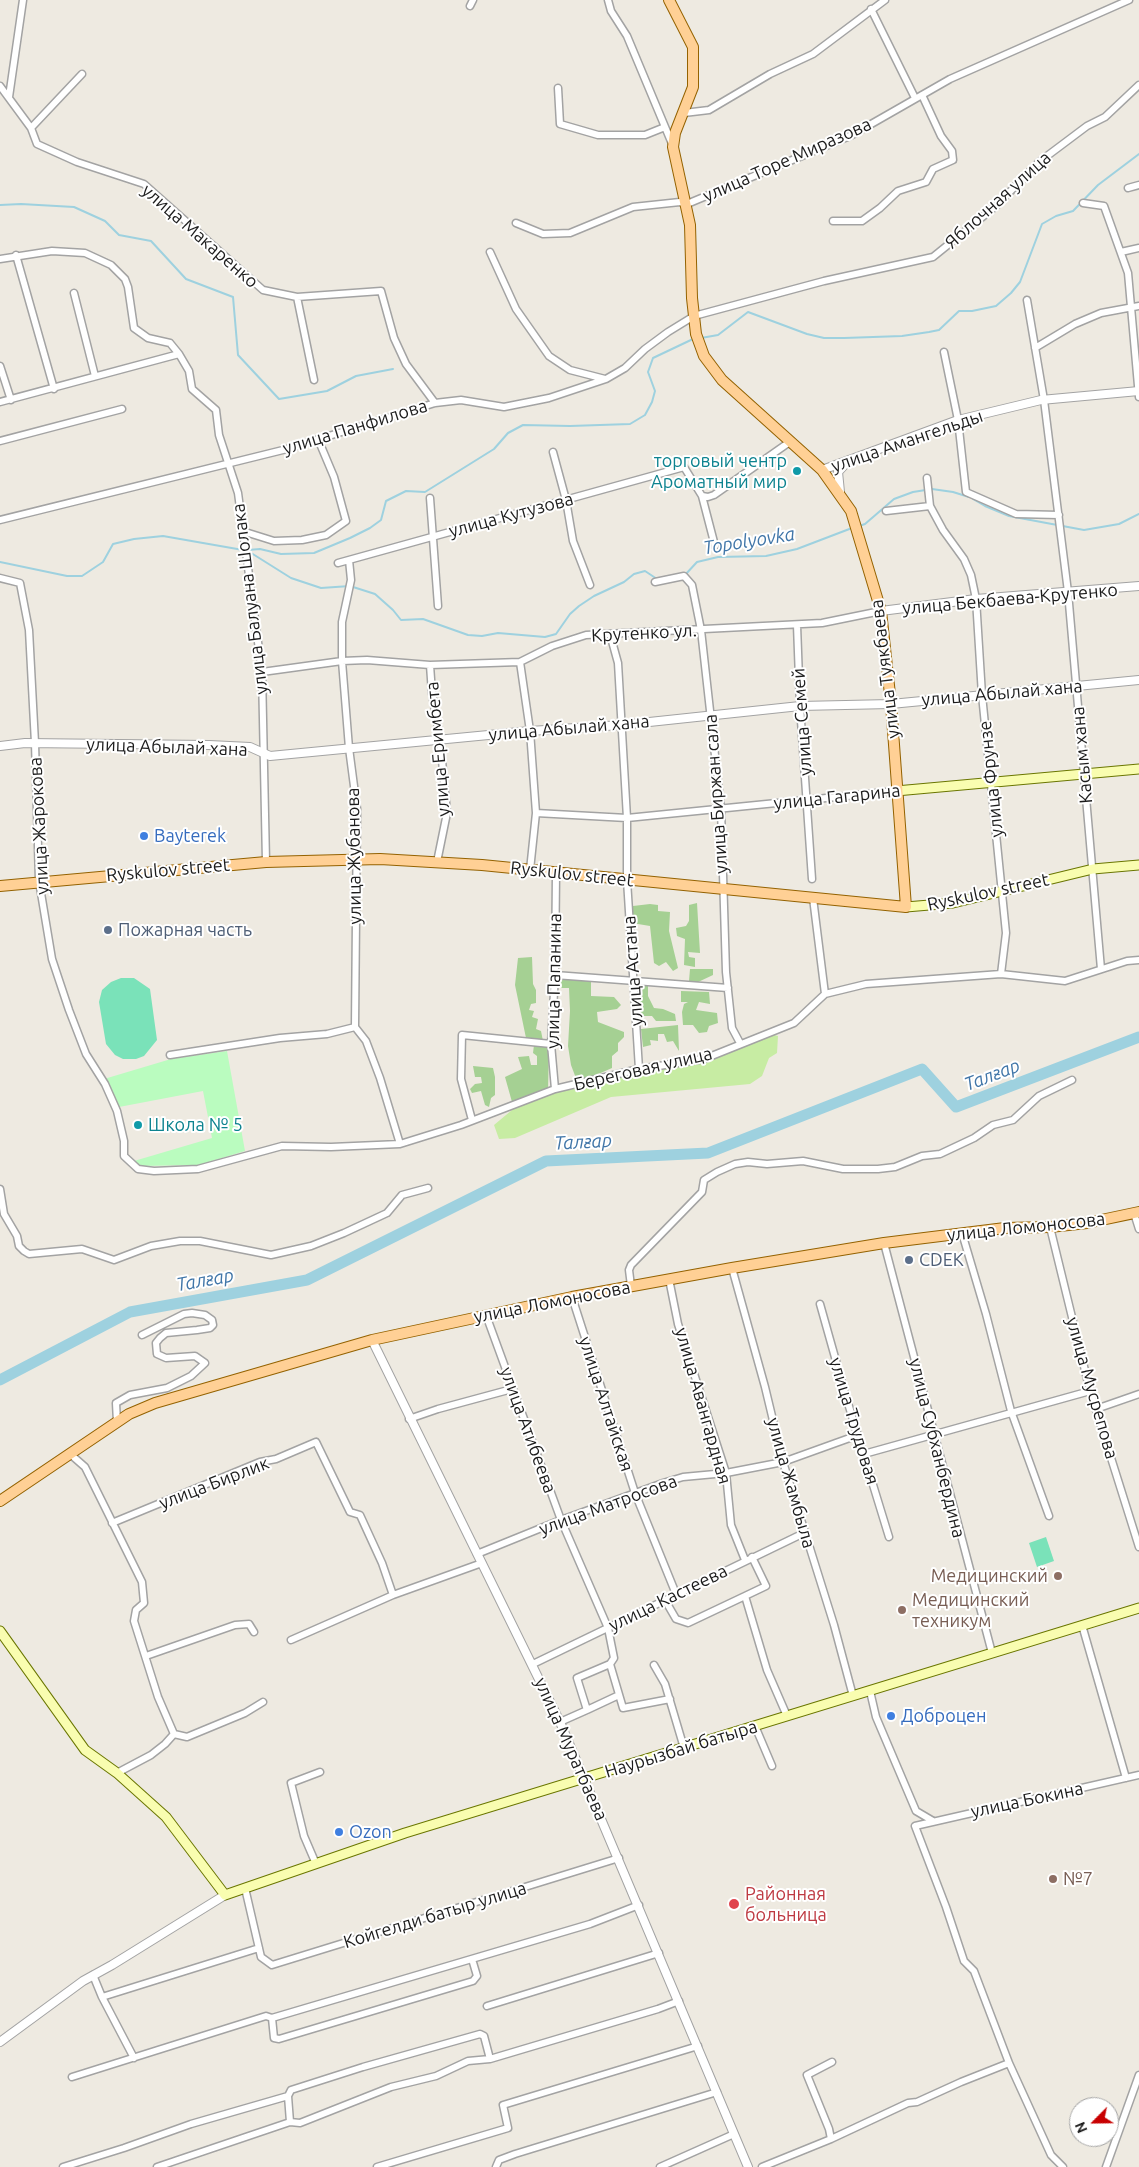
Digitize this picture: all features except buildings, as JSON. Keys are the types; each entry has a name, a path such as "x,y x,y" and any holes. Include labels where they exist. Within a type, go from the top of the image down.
{"main road":[{"path":"669,0 693,47 693,87 675,133 673,147"},
{"name":"улица Туякбаева","path":"673,147 690,224 694,316 696,334 700,346 712,368 722,380 822,470 840,492 851,511 865,554 881,612 892,704 896,791 906,907"},
{"name":"улица Гагарина","path":"896,791 1139,769"},
{"name":"Ryskulov street","path":"0,886 266,862 356,859 437,862 530,870 906,907 953,903 1093,870 1139,865"},
{"name":"улица Ломоносова","path":"0,1501 117,1422 155,1403 372,1340 572,1297 732,1268 884,1243 1005,1228 1050,1228 1136,1213"},
{"name":"Наурызбай батыра","path":"225,1895 405,1833 1139,1608"},
{"path":"0,1631 85,1750 117,1773 166,1818 225,1895"}],"street":[{"path":"9,97 23,0"},
{"path":"608,0 612,11 627,36 673,147"},
{"path":"684,113 709,110 770,74 813,54 885,0"},
{"name":"улица Торе Миразова","path":"516,223 543,234 570,233 633,207 680,202 687,204 852,135 950,79 1120,1 1129,0"},
{"path":"833,221 862,220 880,208 898,191 926,182 933,169 953,160 952,150 918,96 871,9"},
{"path":"31,128 82,74"},
{"name":"Яблочная улица","path":"694,316 824,281 933,257 996,206 1039,162 1087,126 1105,117 1139,84"},
{"name":"улица Макаренко","path":"0,86 31,128 37,144 77,162 144,184 263,290 297,297 381,291 394,338 406,364 435,403"},
{"path":"558,88 560,124 598,135 645,135 665,127"},
{"path":"1128,188 1139,185"},
{"path":"1083,203 1104,206 1128,273 1136,306 1139,397"},
{"path":"1121,252 1139,248"},
{"path":"0,259 16,255 52,251 86,253 112,265 125,278 134,328 148,338 170,344 179,354 0,402"},
{"path":"490,252 516,309 549,356 570,370 606,379"},
{"path":"16,255 54,389"},
{"path":"74,293 95,376"},
{"path":"297,297 314,380"},
{"path":"944,352 958,420 966,492 1016,514 1060,516 1044,400 1027,300"},
{"path":"1035,348 1075,324 1101,313 1136,306"},
{"name":"улица Панфилова","path":"0,520 228,464 435,403 461,400 504,407 548,398 606,379 625,368 645,349 668,332 694,316"},
{"name":"улица Балуана Шолака","path":"179,354 189,371 192,389 216,410 219,435 238,493 243,542 262,672 266,862"},
{"path":"0,366 10,400"},
{"name":"улица Амангельды","path":"822,470 958,420 1044,400 1139,391"},
{"path":"0,441 122,409"},
{"path":"242,532 274,541 302,540 326,535 346,521 334,478 318,439"},
{"path":"715,546 702,496 714,495 791,441"},
{"path":"553,452 566,500 573,541 590,585"},
{"path":"840,492 838,472 849,460"},
{"name":"улица Кутузова","path":"338,563 684,468 702,496"},
{"name":"улица Фрунзе","path":"927,478 930,506 943,530 964,559 971,575 976,599 982,695 1006,933 1001,974"},
{"path":"430,498 438,606"},
{"path":"886,511 930,506"},
{"name":"Касым хана","path":"1060,516 1102,969"},
{"name":"улица Жубанова","path":"349,560 351,580 342,622 342,661 349,748 357,810 355,1027"},
{"name":"улица Биржан сала","path":"655,582 684,576 692,585 701,630 721,809 722,889 728,988 732,1028 740,1043"},
{"name":"улица Жарокова","path":"0,578 20,583 29,630 39,881 52,959 86,1054 105,1084 117,1110 124,1141 124,1156 138,1169"},
{"name":"улица Бекбаева-Крутенко","path":"881,612 976,599 1139,586"},
{"name":"Крутенко ул.","path":"262,672 342,661 367,660 430,665 520,662 552,646 586,635 797,625 822,623 881,612"},
{"name":"улица Семей","path":"797,625 800,706 812,879"},
{"name":"улица Астана","path":"610,634 618,663 627,818 626,880 639,1069"},
{"path":"520,662 530,731 536,813 530,870"},
{"name":"улица Еримбета","path":"430,665 447,812 437,862"},
{"name":"улица Абылай хана","path":"0,746 35,744 250,747 270,756 530,731 621,725 800,706 892,704 1139,680"},
{"name":"улица Гагарина","path":"536,813 627,818 896,791"},
{"name":"улица Папанина","path":"555,1089 551,1044 555,975 556,873"},
{"path":"813,898 825,994"},
{"name":"Береговая улица","path":"138,1169 154,1171 198,1169 282,1146 331,1147 400,1144 555,1089 639,1069 704,1059 794,1023 825,994 866,984 1001,974 1065,981 1127,961 1139,960"},
{"path":"555,975 728,988"},
{"path":"170,1055 280,1038 326,1034 355,1027 366,1041 380,1078 400,1144"},
{"path":"472,1120 461,1080 462,1035 551,1044"},
{"path":"631,1286 629,1270 631,1264 702,1192 704,1180 717,1172 735,1164 748,1162 767,1164 803,1161 843,1169 895,1167 922,1156 940,1154 974,1138 993,1125 1013,1120 1039,1096 1072,1080"},
{"path":"0,1189 4,1214 17,1236 19,1246 24,1251 30,1254 82,1249 114,1260 151,1246 200,1241 271,1256 311,1246 344,1234 387,1213 402,1195 428,1188"},
{"path":"1136,1213 1139,1229"},
{"name":"улица Мусрепова","path":"1050,1228 1090,1391 1139,1547"},
{"path":"962,1233 986,1314 1011,1411 1049,1516"},
{"name":"улица Субханбердина","path":"884,1243 992,1653"},
{"name":"улица Жамбыла","path":"732,1268 765,1387 782,1462 834,1625 853,1696"},
{"name":"улица Авангардная","path":"669,1279 678,1324 726,1473 731,1525 748,1559 766,1586 745,1596"},
{"name":"улица Алтайская","path":"572,1297 635,1493 676,1594"},
{"name":"улица Трудовая","path":"820,1304 889,1537"},
{"path":"117,1422 116,1404 130,1395 168,1388 191,1376 205,1363 196,1356 166,1358 157,1354 156,1343 160,1338 166,1333 210,1328 213,1325 212,1320 205,1315 184,1314 142,1336"},
{"name":"улица Атибеева","path":"486,1315 561,1520 608,1628 614,1658 610,1664 619,1695"},
{"name":"улица Муратбаева","path":"372,1340 560,1722 748,2167"},
{"path":"410,1419 438,1409 512,1389"},
{"path":"864,1454 1011,1411 1090,1391"},
{"path":"1096,1408 1139,1394"},
{"name":"улица Матросова","path":"477,1554 561,1520 683,1477 726,1473 782,1462 858,1435"},
{"name":"улица Бирлик","path":"112,1524 260,1462 276,1459 316,1442 350,1512 360,1515 382,1563 393,1595"},
{"path":"69,1453 85,1467 142,1582 144,1603 136,1610 134,1621 158,1697 174,1734"},
{"name":"улица Кастеева","path":"533,1664 804,1533"},
{"path":"291,1640 393,1595 482,1563"},
{"path":"665,1600 676,1619 688,1623 745,1596 767,1670 787,1716"},
{"path":"146,1656 235,1625 249,1624 254,1632"},
{"path":"1082,1625 1126,1778"},
{"path":"587,1710 577,1678 610,1664"},
{"path":"654,1665 665,1684 684,1748"},
{"path":"870,1691 876,1717 916,1811 933,1821"},
{"path":"560,1722 619,1695 623,1708 670,1699"},
{"path":"174,1734 187,1737 245,1713 263,1702"},
{"path":"755,1726 772,1766"},
{"path":"117,1773 151,1754 165,1744 174,1734"},
{"path":"316,1864 304,1836 291,1783 320,1772"},
{"name":"улица Бокина","path":"1009,2063 974,1971 964,1960 915,1826 1139,1774"},
{"name":"Койгелди батыр улица","path":"259,1948 261,1957 272,1965 619,1858"},
{"path":"102,1997 259,1948 245,1888"},
{"path":"0,2042 83,1981 225,1895"},
{"path":"72,2077 266,2016 272,2018 590,1924 639,1906"},
{"path":"487,2006 659,1953"},
{"path":"272,2018 274,2038 279,2039 473,1981 477,1976 472,1959"},
{"path":"93,1975 102,1997 134,2058"},
{"path":"157,2167 290,2122 300,2123 392,2087 436,2076 468,2061 490,2059 658,2010 679,2001"},
{"path":"290,2122 288,2096 291,2090 309,2084 480,2034 484,2036 490,2059"},
{"path":"377,2167 508,2128 503,2105 698,2046"},
{"path":"831,2139 829,2129 807,2075 832,2062"},
{"path":"762,2167 831,2139 908,2103 917,2102 1009,2063 1049,2150 1063,2167"},
{"path":"1106,2167 1136,2094 1139,2075"},
{"path":"496,2167 499,2160 515,2154 717,2092"},
{"path":"63,2167 191,2124 288,2096"},
{"path":"660,2167 734,2134"}],"green space":[{"path":"697,903 700,953 688,952 689,957 695,958 695,967 684,965 685,939 677,936 676,928 686,926 689,921 689,905"},
{"path":"658,905 658,911 670,912 669,931 678,968 673,971 666,962 659,966 654,963 650,926 632,923 633,906"},
{"path":"532,957 536,1003 531,1004 529,1010 534,1011 532,1017 538,1019 536,1029 541,1031 543,1041 526,1038 515,985 518,958"},
{"path":"690,969 713,969 713,975 696,983 689,981"},
{"path":"591,977 591,996 614,997 621,1005 617,1009 597,1012 598,1022 624,1032 624,1037 618,1043 618,1051 612,1056 612,1068 587,1079 577,1081 571,1065 568,1046 569,988 560,988 560,979"},
{"path":"121,978 134,978 150,989 157,1040 144,1056 136,1059 123,1059 115,1055 106,1044 99,1002 102,990 111,982"},
{"path":"648,985 648,996 654,1008 663,1009 675,1014 676,1021 656,1021 652,1016 641,1016 637,986"},
{"path":"681,991 709,992 710,1004 699,1002 696,1010 717,1013 718,1023 709,1026 707,1032 699,1033 693,1025 683,1025 682,1012 684,1004 688,1002 681,1002"},
{"path":"678,1025 679,1051 673,1041 667,1042 664,1034 658,1034 658,1041 650,1040 651,1045 643,1047 641,1029"},
{"path":"767,1033 778,1036 777,1053 769,1058 762,1076 750,1084 611,1097 515,1138 499,1139 494,1125 518,1105 541,1098 568,1086 616,1075 710,1059"},
{"path":"534,1045 549,1046 548,1091 512,1102 505,1077 522,1069 518,1057 529,1056 531,1065 537,1065 537,1056 533,1053"},
{"path":"227,1051 245,1151 199,1165 140,1166 134,1161 212,1138 203,1091 119,1107 104,1079 171,1059"},
{"path":"473,1066 493,1068 495,1095 491,1098 489,1107 485,1105 481,1091 472,1093 470,1089 475,1084 482,1083 481,1077 475,1077"},
{"path":"1046,1537 1054,1561 1037,1567 1029,1543"}],"waterway":[{"path":"701,338 718,335 748,312 807,334 824,338 902,336 939,330 959,311 972,311 996,306 1011,293 1020,282 1042,224 1056,216 1073,211 1098,185 1139,154"},
{"path":"0,205 21,204 74,207 105,221 119,235 151,241 186,279 233,297 238,355 279,399 327,391 356,376 393,369"},
{"path":"248,550 260,549 281,554 314,553 350,538 381,520 386,501 406,491 425,492 494,449 508,433 523,425 630,424 645,415 652,402 655,391 648,372 653,358 693,339"},
{"name":"Topolyovka","path":"859,526 865,524 894,499 913,492 932,489 953,492 969,497"},
{"name":"Topolyovka","path":"973,499 1009,516 1084,530 1119,524 1139,514"},
{"name":"Topolyovka","path":"685,575 697,562 718,557 766,556 797,549 852,528"},
{"path":"0,562 67,576 82,576 103,562 113,544 134,539 163,536 243,550"},
{"name":"Topolyovka","path":"248,551 291,578 321,588 350,586 375,594 401,620 423,619 468,635 482,636 498,633 545,637 556,634 570,614 579,606 594,596 624,582 634,574 645,571 657,579"},
{"name":"Талғар","path":"0,1380 130,1312 307,1280 546,1161 708,1153 922,1069 956,1107 1139,1037"}],"place":[{"name":"торговый чентр Ароматный мир","path":"797,471"},
{"name":"Bayterek","path":"144,836"},
{"name":"Пожарная часть","path":"108,930"},
{"name":"Школа № 5","path":"138,1125"},
{"name":"CDEK","path":"909,1260"},
{"name":"Медицинский","path":"1058,1576"},
{"name":"Медицинский техникум","path":"902,1610"},
{"name":"Доброцен","path":"891,1716"},
{"name":"Ozon","path":"339,1832"},
{"name":"№7","path":"1053,1879"},
{"name":"Районная больница","path":"734,1904"}]}
